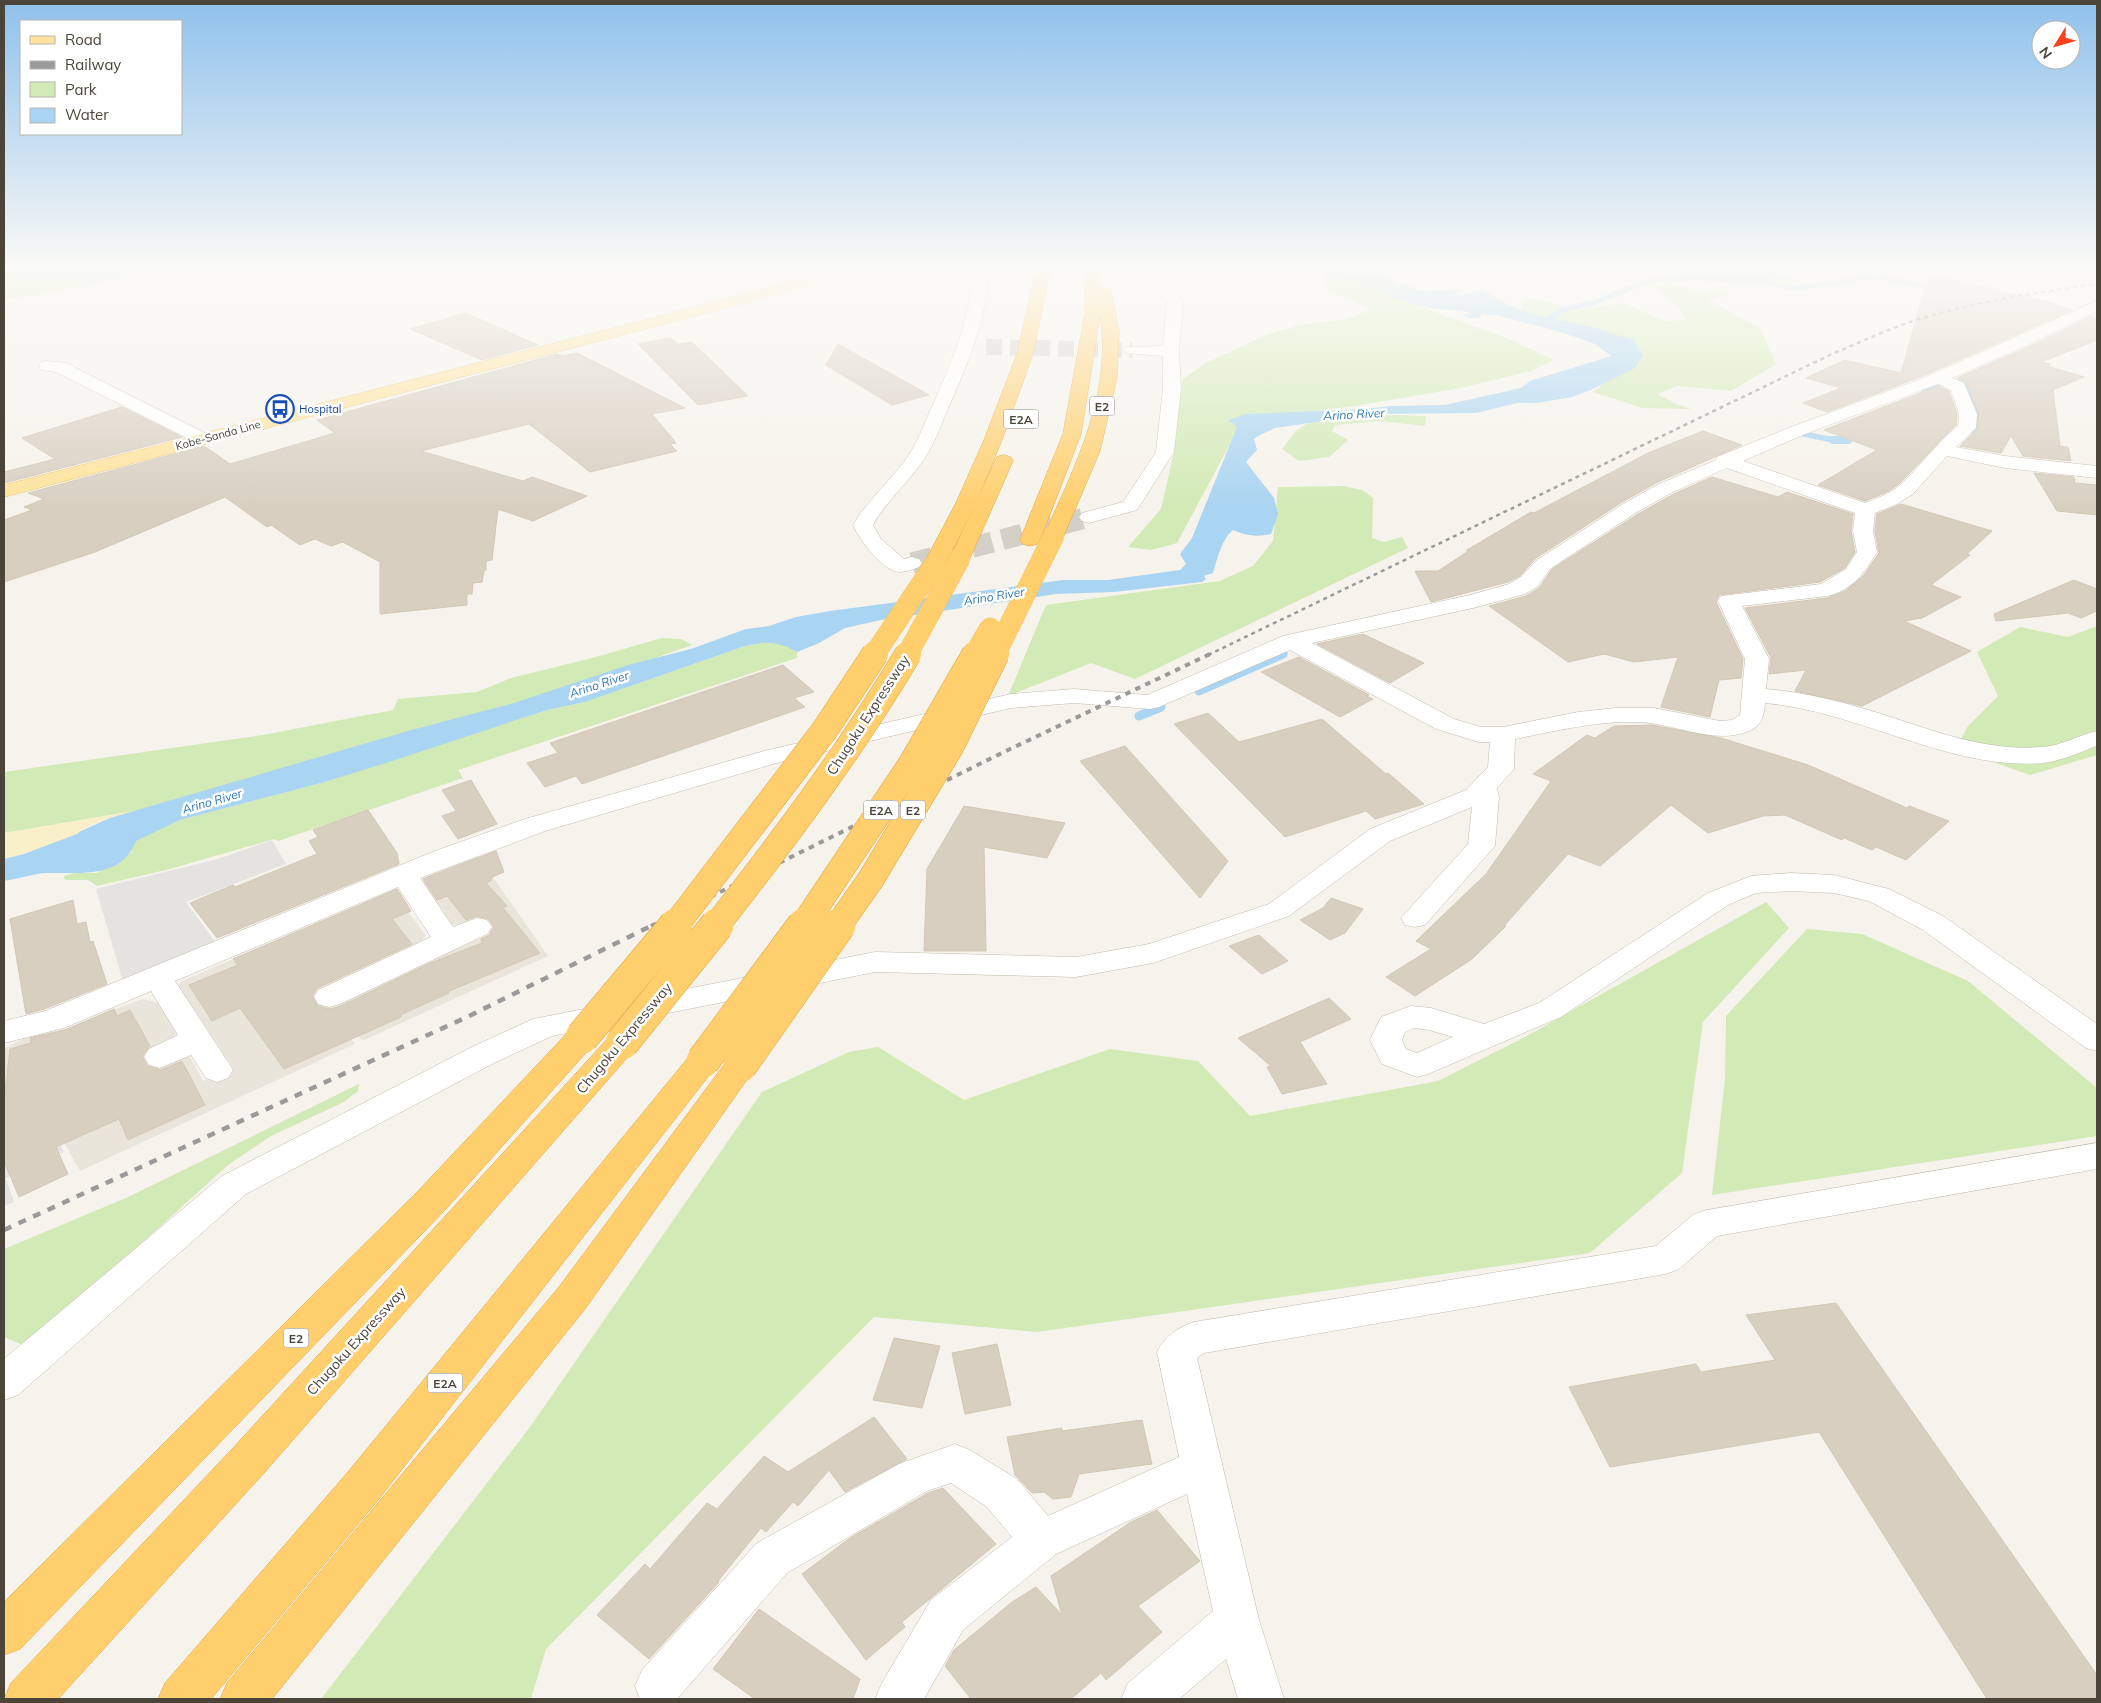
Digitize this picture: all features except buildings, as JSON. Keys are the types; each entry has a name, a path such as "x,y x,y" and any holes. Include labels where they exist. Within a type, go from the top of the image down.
{"highway":[{"name":"E2","path":"4,1633 432,1200 582,1036 670,934 824,731 923,564 966,503 996,431 1026,350"},
{"name":"E2A","path":"1029,392 1038,350"},
{"name":"E2A","path":"181,1699 363,1486 703,1061 801,930 912,763 1042,538 1072,434 1087,350"},
{"name":"E2","path":"244,1699 572,1298 740,1066 871,879 951,746 1042,538 1091,451 1110,377 1111,350"},
{"name":"Chugoku Expressway","path":"28,1699 249,1460 622,1043 722,919 820,788 890,684 936,608 986,504 1011,444"}],"main road":[{"name":"Kobe-Sanda Line","path":"4,491 545,350"}],"street":[{"path":"923,564 900,566 872,543 866,536 863,525 869,514 916,457 965,350"},
{"path":"1089,517 1130,506 1165,452 1172,389 1171,351 1150,350"},
{"path":"4,1032 53,1020 403,874 535,825 773,756 1011,701 1074,696 1150,702 1291,641 1473,601 1517,589 1528,582 1544,564 1630,508 1724,461 1797,431 1897,396 2003,350"},
{"path":"47,366 60,366 203,439"},
{"path":"1724,461 1866,510 1890,500 1906,490 1943,450 1967,428 1968,414 1958,387 1937,378"},
{"path":"1943,450 2004,462 2097,472"},
{"path":"1291,641 1445,724 1479,734 1503,734 1585,718 1618,715 1655,716 1725,729 1742,726 1752,717 1758,660 1729,601 1827,590 1854,573 1867,552 1863,541 1862,522 1866,510"},
{"path":"1754,695 1780,696 1864,716 1945,744 2010,756 2045,755 2097,738"},
{"path":"4,1383 234,1184 485,1054 544,1028 875,962 1076,967 1153,953 1279,910 1380,835 1475,796 1501,769 1503,734"},
{"path":"1415,918 1481,846 1486,797 1484,787"},
{"path":"403,874 448,941"},
{"path":"1485,1036 1550,1010 1718,898 1750,885 1790,882 1834,884 1879,895 1933,923 2097,1040"},
{"path":"329,997 477,928"},
{"path":"157,977 216,1070"},
{"path":"160,1057 198,1039"},
{"path":"1261,1699 1237,1620 1176,1352 1194,1338 1666,1258 1708,1224 2097,1156"},
{"path":"658,1686 772,1558 914,1477 956,1464 1002,1493 1041,1540"},
{"path":"898,1699 947,1615 1041,1540 1202,1467"},
{"path":"1144,1699 1237,1620"}],"shaded area":[{"path":"272,840 286,864 186,902 217,944 124,985 96,889 218,859"},
{"path":"477,854 548,956 362,1041 335,1001 490,934 478,919 464,925 445,924 421,883 431,872"},
{"path":"385,894 397,896 426,936 415,948 321,993 355,1044 80,1171 57,1130 4,1150 4,1049 24,1038 69,1028 142,999 163,1004 177,1032 169,1044 173,1056 190,1057 203,1081 233,1068 178,986 182,981"},
{"path":"54,1131 64,1152 6,1178 14,1202 4,1206 4,1151"}],"green space":[{"path":"1233,350 1533,350 1554,360 1531,371 1461,388 1355,406 1265,417 1229,446 1177,543 1151,550 1128,547 1161,509 1173,456 1182,380 1206,363"},
{"path":"1623,350 1770,350 1776,364 1731,391 1677,386 1658,394 1674,403 1691,409 1642,408 1593,392 1639,356"},
{"path":"1393,415 1426,416 1425,426 1380,421 1335,425 1332,431 1348,440 1329,457 1299,461 1282,449 1296,431 1314,419"},
{"path":"1344,486 1362,490 1373,498 1372,538 1384,542 1402,537 1408,548 1135,679 1091,663 1008,696 1046,605 1220,581 1253,566 1273,541 1278,487"},
{"path":"2097,626 2097,755 2030,775 1955,749 1968,726 1998,696 1977,652 2020,627 2068,637"},
{"path":"662,638 681,639 692,645 530,702 146,809 4,833 4,772 263,735 393,710 398,699 477,692 511,678"},
{"path":"762,642 784,644 797,652 797,658 458,770 463,778 278,841 274,839 170,869 97,886 88,880 65,880 64,876 75,873 97,873 116,864 131,852 135,841 180,820 321,783 547,710 585,702 742,647"},
{"path":"1766,902 1789,928 1703,1022 1682,1173 1590,1253 1037,1332 874,1317 546,1649 531,1699 321,1699 530,1427 762,1092 849,1052 878,1047 964,1100 1110,1049 1198,1061 1250,1116 1438,1081 1525,1037"},
{"path":"1807,929 1862,934 1968,981 2097,1088 2097,1136 1712,1195 1725,1079 1726,1016"},
{"path":"359,1084 358,1091 344,1102 271,1136 228,1165 27,1347 4,1337 4,1249 126,1198"}],"sand":[{"path":"146,809 101,821 77,834 24,854 4,859 4,833"}],"water":[{"name":"Arino River","path":"1604,350 1640,350 1643,355 1635,368 1591,390 1572,397 1537,403 1517,403 1476,413 1371,414 1275,428 1262,434 1254,439 1257,450 1246,462 1274,498 1278,514 1271,534 1252,535 1233,530 1223,544 1213,573 1204,576 1206,579 1202,582 1114,592 1056,594 881,620 845,628 819,643 797,652 777,644 750,645 585,702 547,710 321,783 180,820 136,841 129,854 110,868 85,873 45,873 4,881 4,859 24,854 77,834 110,818 408,731 514,703 628,665 691,649 746,629 769,626 796,617 830,611 1063,580 1108,580 1180,570 1186,564 1180,554 1192,538 1237,427 1228,420 1246,414 1445,405 1521,388 1530,381 1611,356"}],"waterway":[{"path":"1924,392 1949,378"},
{"path":"1953,381 1966,385 1972,397 1977,413 1975,432"},
{"path":"1803,434 1834,440"},
{"path":"1834,440 1865,437"},
{"path":"1834,440 1848,440"},
{"path":"1199,691 1283,654 1280,655"},
{"path":"1139,716 1161,707"}],"tunnel":[{"path":"912,563 1089,517"}],"railway":[{"path":"1208,655 1840,350"},
{"path":"651,926 1006,751 1210,654"},
{"path":"4,1230 467,1017 653,925"}],"place":[{"name":"Hospital","path":"280,409"}]}
